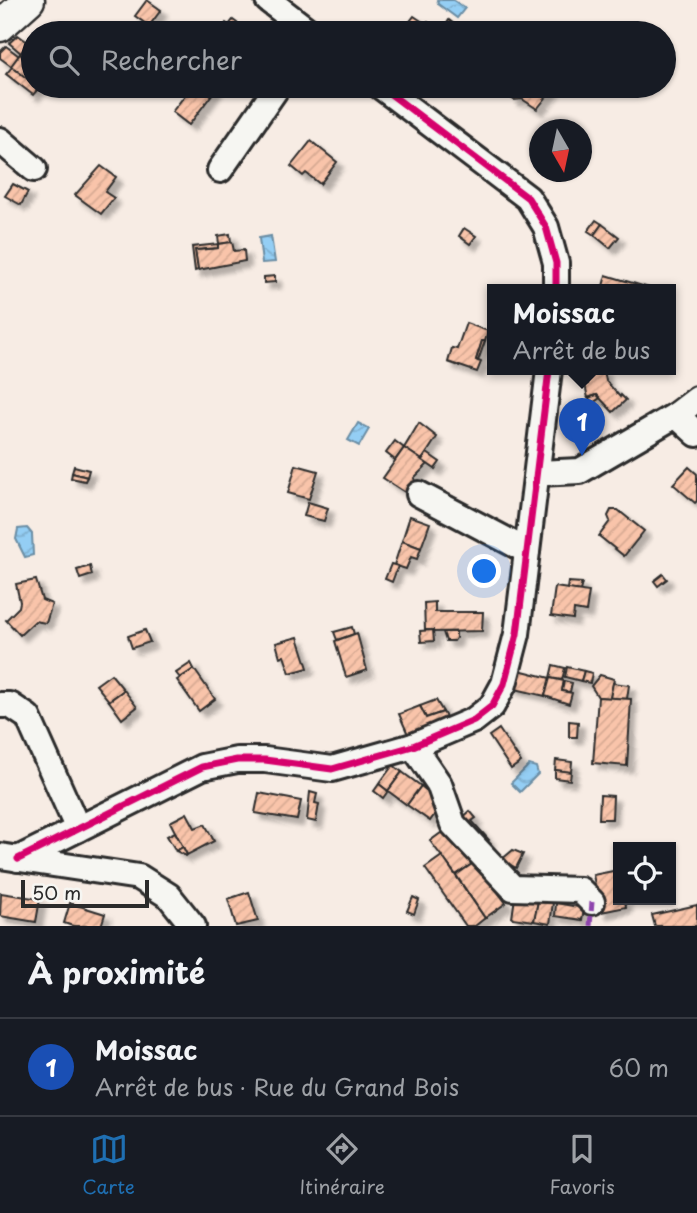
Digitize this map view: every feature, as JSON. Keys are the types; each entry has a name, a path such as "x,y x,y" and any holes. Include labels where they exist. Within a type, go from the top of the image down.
{"main road":[{"path":"0,26 29,0"}],"street":[{"path":"268,0 296,21"},
{"path":"220,170 270,98"},
{"path":"396,98 528,198 546,227 556,263 556,284"},
{"path":"0,140 34,169"},
{"path":"9,858 78,829 202,767 246,760 332,769 414,746 474,720 492,706 504,684 517,634 548,375"},
{"path":"538,473 580,471 676,415 697,399"},
{"path":"676,415 697,433"},
{"path":"419,494 527,551"},
{"path":"0,705 10,705 28,717 78,829"},
{"path":"414,746 439,784 453,824 513,888 580,890 592,902"},
{"path":"9,858 139,877 169,896 193,926"}],"water":[{"path":"437,0 453,0 465,8 457,18 438,4"},
{"path":"271,236 275,262 262,263 259,238"},
{"path":"358,423 369,429 359,446 348,440"},
{"path":"27,528 32,534 33,555 25,557 16,539 18,529"},
{"path":"529,765 536,767 538,774 520,792 511,783"}],"building":[{"path":"147,0 161,10 153,21 142,21 135,16"},
{"path":"18,35 21,37 21,53 9,43"},
{"path":"6,46 19,56 11,66 0,58 0,52"},
{"path":"20,54 21,55 21,74 11,66"},
{"path":"12,67 21,74 21,86 6,74"},
{"path":"183,98 209,98 189,125 172,112"},
{"path":"511,98 546,98 537,109 522,99"},
{"path":"311,141 337,162 320,184 306,173 303,176 291,166"},
{"path":"101,166 116,177 105,192 114,198 101,214 75,195"},
{"path":"13,184 28,192 21,205 5,196"},
{"path":"596,220 602,224 594,235 588,231"},
{"path":"602,224 619,237 610,248 594,235"},
{"path":"464,228 476,236 470,244 459,236"},
{"path":"230,234 231,242 219,244 218,236"},
{"path":"232,242 234,251 244,250 245,261 198,270 195,250 218,248 218,244"},
{"path":"218,244 218,248 195,250 198,270 195,271 192,247"},
{"path":"606,275 636,284 604,284"},
{"path":"275,276 275,282 264,283 264,277"},
{"path":"466,323 487,331 476,360 481,362 477,372 448,362 452,348 457,349"},
{"path":"482,341 485,341 478,361 476,360"},
{"path":"586,375 605,375 606,381 626,400 613,412 597,395 588,398 585,385 588,384"},
{"path":"597,395 600,398 593,403 588,398"},
{"path":"419,423 437,437 422,460 404,448"},
{"path":"395,441 404,448 395,460 386,453"},
{"path":"404,448 428,464 414,478 415,481 406,493 383,478"},
{"path":"427,453 440,462 435,469 422,460"},
{"path":"296,465 318,471 309,499 288,493"},
{"path":"74,466 89,470 87,477 72,473"},
{"path":"689,467 697,474 695,503 673,484"},
{"path":"72,473 87,477 85,481 71,478"},
{"path":"308,502 328,508 324,521 304,516"},
{"path":"611,510 618,510 644,531 624,556 599,536 610,521 608,516"},
{"path":"410,516 430,523 421,548 402,541"},
{"path":"402,541 421,548 417,559 411,557 406,569 394,565"},
{"path":"391,564 398,566 392,582 385,579"},
{"path":"90,566 92,575 80,579 77,570"},
{"path":"663,574 667,579 658,586 654,581"},
{"path":"36,580 42,600 52,604 46,623 35,621 20,635 6,620 19,607 16,584"},
{"path":"568,582 582,583 580,591 567,589"},
{"path":"555,587 589,592 586,612 574,610 573,619 551,616"},
{"path":"435,602 435,612 483,612 482,631 425,630 424,603"},
{"path":"352,627 354,634 337,640 334,632"},
{"path":"145,630 150,642 132,648 128,636"},
{"path":"433,630 434,641 421,642 420,631"},
{"path":"443,632 456,632 456,638 454,641 446,641"},
{"path":"357,633 367,670 346,677 335,641"},
{"path":"298,637 308,668 290,673 284,656 280,657 276,643"},
{"path":"191,663 194,669 180,678 176,673"},
{"path":"553,665 565,668 562,680 550,678"},
{"path":"567,667 584,671 581,681 565,677"},
{"path":"194,669 215,699 199,711 177,680"},
{"path":"515,669 550,678 545,696 511,688"},
{"path":"584,671 592,673 590,683 581,681"},
{"path":"111,674 124,690 109,701 96,685"},
{"path":"600,675 614,679 610,698 598,697 591,686"},
{"path":"550,678 564,681 562,691 572,693 569,704 545,696"},
{"path":"564,681 572,683 570,692 562,691"},
{"path":"613,683 629,685 627,699 610,698"},
{"path":"124,690 137,707 122,719 109,701"},
{"path":"598,697 631,699 627,766 593,763"},
{"path":"436,700 443,712 426,718 420,706"},
{"path":"420,706 426,718 443,712 450,724 410,739 399,714"},
{"path":"569,721 578,722 577,737 569,737"},
{"path":"499,729 521,762 511,769 489,736"},
{"path":"556,760 572,762 571,772 555,770"},
{"path":"393,765 402,772 388,791 379,784"},
{"path":"555,770 571,772 570,780 555,778"},
{"path":"402,772 421,786 407,805 388,791"},
{"path":"379,784 388,791 383,798 374,791"},
{"path":"421,786 442,804 430,821 407,805"},
{"path":"310,792 317,794 315,803 319,804 316,822 307,820"},
{"path":"259,793 301,801 297,820 255,813"},
{"path":"600,795 613,796 612,819 599,819"},
{"path":"470,811 476,818 472,821 489,840 484,844 460,820"},
{"path":"187,813 195,828 205,824 214,841 187,855 170,822"},
{"path":"449,827 475,862 456,875 430,841"},
{"path":"175,832 183,847 176,851 167,836"},
{"path":"183,847 187,855 186,856 176,851"},
{"path":"513,850 523,854 516,868 501,860"},
{"path":"442,856 485,918 475,926 466,926 425,868"},
{"path":"475,862 506,903 485,918 456,875"},
{"path":"613,871 613,905 626,907 601,912 593,875"},
{"path":"249,892 258,921 236,926 228,899"},
{"path":"1,893 40,899 36,922 0,916"},
{"path":"413,897 419,900 414,914 407,911"},
{"path":"515,897 538,901 534,921 512,918"},
{"path":"538,901 553,903 550,924 534,921"},
{"path":"70,903 105,914 101,926 73,926 64,923"},
{"path":"556,903 584,908 582,920 555,916"},
{"path":"697,905 697,926 655,926 652,915"}],"marked path":[{"path":"590,926 592,902"}],"cycle path":[{"path":"396,98 528,198 546,227 556,263 556,284"},
{"path":"18,859 202,767 237,760 265,760 332,769 413,746 474,720 492,706 504,684 517,634 548,375"}],"place":[{"name":"Moissac","path":"582,456"}]}
